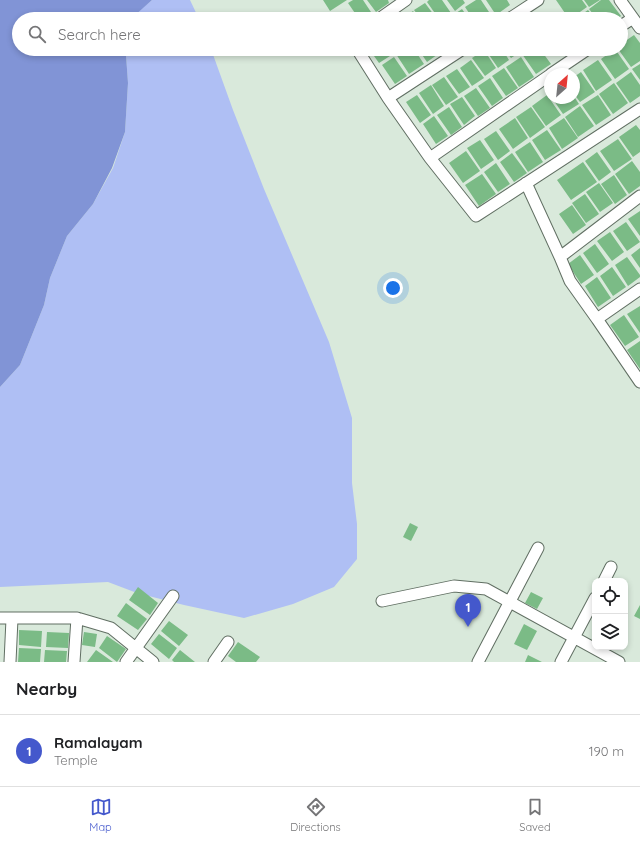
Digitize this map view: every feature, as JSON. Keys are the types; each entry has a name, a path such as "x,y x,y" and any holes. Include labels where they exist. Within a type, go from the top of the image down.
{"street":[{"path":"389,12 406,0"},
{"path":"520,12 538,0"},
{"path":"620,0 640,28"},
{"path":"628,21 633,18"},
{"path":"361,56 388,98 430,158 476,216 640,109"},
{"path":"388,98 452,56"},
{"path":"560,68 578,56"},
{"path":"430,158 544,79"},
{"path":"526,183 570,280 640,382"},
{"path":"560,257 640,196"},
{"path":"596,319 640,289"},
{"path":"478,662 538,548"},
{"path":"606,578 612,567"},
{"path":"382,600 454,586 486,589 619,662"},
{"path":"126,662 173,596"},
{"path":"561,662 592,604"},
{"path":"0,618 77,618 110,628 153,662"},
{"path":"74,662 77,618"},
{"path":"10,662 12,619"},
{"path":"214,662 228,642"}],"shaded area":[{"path":"0,0 152,0 139,12 12,12 12,56 126,56 128,83 125,132 112,168 93,204 67,236 50,278 44,305 20,365 0,387"},
{"path":"152,0 190,0 196,12 138,12"},
{"path":"126,56 214,56 264,189 329,342 352,418 352,483 357,524 357,559 334,587 293,604 244,618 137,593 108,582 0,587 0,387 20,365 44,305 50,278 67,236 93,204 113,168 125,132 128,83"}],"building":[{"path":"323,0 347,0 330,11"},
{"path":"353,0 363,0 371,12 354,12 348,3"},
{"path":"367,0 388,0 389,3 376,12"},
{"path":"429,0 442,0 450,12 434,12 427,2"},
{"path":"447,0 463,0 465,3 455,11"},
{"path":"476,0 481,0 489,12 468,12 465,7"},
{"path":"486,0 507,0 510,5 500,12 494,12"},
{"path":"556,0 582,0 587,7 580,12 564,12"},
{"path":"584,0 600,0 589,7"},
{"path":"601,0 609,0 618,12 591,12 589,9"},
{"path":"425,3 432,12 416,12 414,10"},
{"path":"634,35 640,43 640,61 631,67 623,56 628,56 628,39"},
{"path":"374,56 390,56 379,63"},
{"path":"397,56 419,56 424,64 409,74"},
{"path":"423,56 435,56 427,62"},
{"path":"475,56 488,56 496,68 485,76 472,58"},
{"path":"490,56 506,56 509,60 498,68"},
{"path":"523,56 545,56 551,64 536,74"},
{"path":"605,56 620,56 629,69 615,79 601,59"},
{"path":"394,57 407,76 395,84 382,65"},
{"path":"521,57 534,77 519,87 506,67"},
{"path":"471,60 484,78 472,86 460,68"},
{"path":"598,60 612,80 596,91 583,70"},
{"path":"640,64 640,80 632,69"},
{"path":"504,68 518,88 506,96 492,76"},
{"path":"457,69 470,87 459,94 446,76"},
{"path":"581,72 595,92 580,102"},
{"path":"631,72 640,85 640,96 630,103 616,83"},
{"path":"444,77 458,97 446,105 432,85"},
{"path":"490,78 503,98 492,106 478,86"},
{"path":"614,83 628,103 613,114 599,94"},
{"path":"431,85 444,106 433,114 419,93"},
{"path":"476,88 490,108 478,116 464,96"},
{"path":"417,95 431,115 420,123 406,102"},
{"path":"598,95 611,115 596,125 582,105"},
{"path":"462,97 475,116 464,125 450,104"},
{"path":"544,97 544,104 553,104 561,115 546,126 532,106"},
{"path":"556,104 579,104 563,114"},
{"path":"580,106 594,126 578,137 565,117"},
{"path":"449,107 462,127 451,135 437,115"},
{"path":"531,107 545,127 530,138 516,117"},
{"path":"434,116 448,136 436,144 423,124"},
{"path":"515,118 528,138 513,149 499,129"},
{"path":"564,118 578,138 562,149 549,128"},
{"path":"636,125 640,130 640,152 633,157 619,137"},
{"path":"547,130 561,150 545,160 532,140"},
{"path":"496,131 510,151 498,160 484,139"},
{"path":"618,139 632,159 614,171 600,151"},
{"path":"480,140 494,160 481,169 467,148"},
{"path":"530,142 543,162 528,172 515,152"},
{"path":"466,151 480,171 463,183 449,163"},
{"path":"597,152 611,172 599,181 585,161"},
{"path":"512,153 527,173 514,182 500,162"},
{"path":"632,161 640,172 640,186 629,194 615,174"},
{"path":"583,162 597,182 584,191 570,171"},
{"path":"496,163 510,184 498,192 484,172"},
{"path":"570,171 584,191 571,200 557,180"},
{"path":"482,174 496,194 479,206 465,185"},
{"path":"614,175 627,195 615,204 601,184"},
{"path":"599,183 613,203 600,212 586,192"},
{"path":"585,194 599,214 586,223 572,203"},
{"path":"572,205 586,225 573,234 559,214"},
{"path":"640,211 640,236 628,219"},
{"path":"626,222 640,242 627,251 613,231"},
{"path":"610,232 624,252 612,261 597,241"},
{"path":"595,244 609,264 597,273 583,253"},
{"path":"640,248 640,268 631,255"},
{"path":"580,255 594,275 581,284 568,264"},
{"path":"627,257 640,275 640,277 628,286 615,265"},
{"path":"612,267 626,287 613,296 600,276"},
{"path":"597,277 611,298 598,307 585,286"},
{"path":"640,306 640,333 627,314"},
{"path":"624,315 639,337 625,346 610,325"},
{"path":"640,341 640,369 627,350"},
{"path":"410,523 418,527 411,541 403,537"},
{"path":"138,587 158,603 150,615 129,600"},
{"path":"531,592 543,598 537,609 525,603"},
{"path":"126,603 147,619 138,630 117,616"},
{"path":"640,605 640,619 634,616"},
{"path":"169,621 188,635 179,646 161,631"},
{"path":"524,624 537,631 527,650 514,644"},
{"path":"19,630 42,631 41,647 19,645"},
{"path":"47,632 69,633 68,648 46,647"},
{"path":"84,632 97,634 95,647 82,645"},
{"path":"159,634 177,648 169,659 151,644"},
{"path":"107,636 126,649 117,662 99,648"},
{"path":"238,642 260,657 256,662 236,662 228,656"},
{"path":"19,648 41,649 40,662 18,662"},
{"path":"45,650 67,651 66,662 44,662"},
{"path":"96,650 113,662 87,662"},
{"path":"180,650 195,662 174,662 172,660"},
{"path":"528,655 542,662 525,662"}],"place":[{"name":"Ramalayam","path":"468,627"}]}
